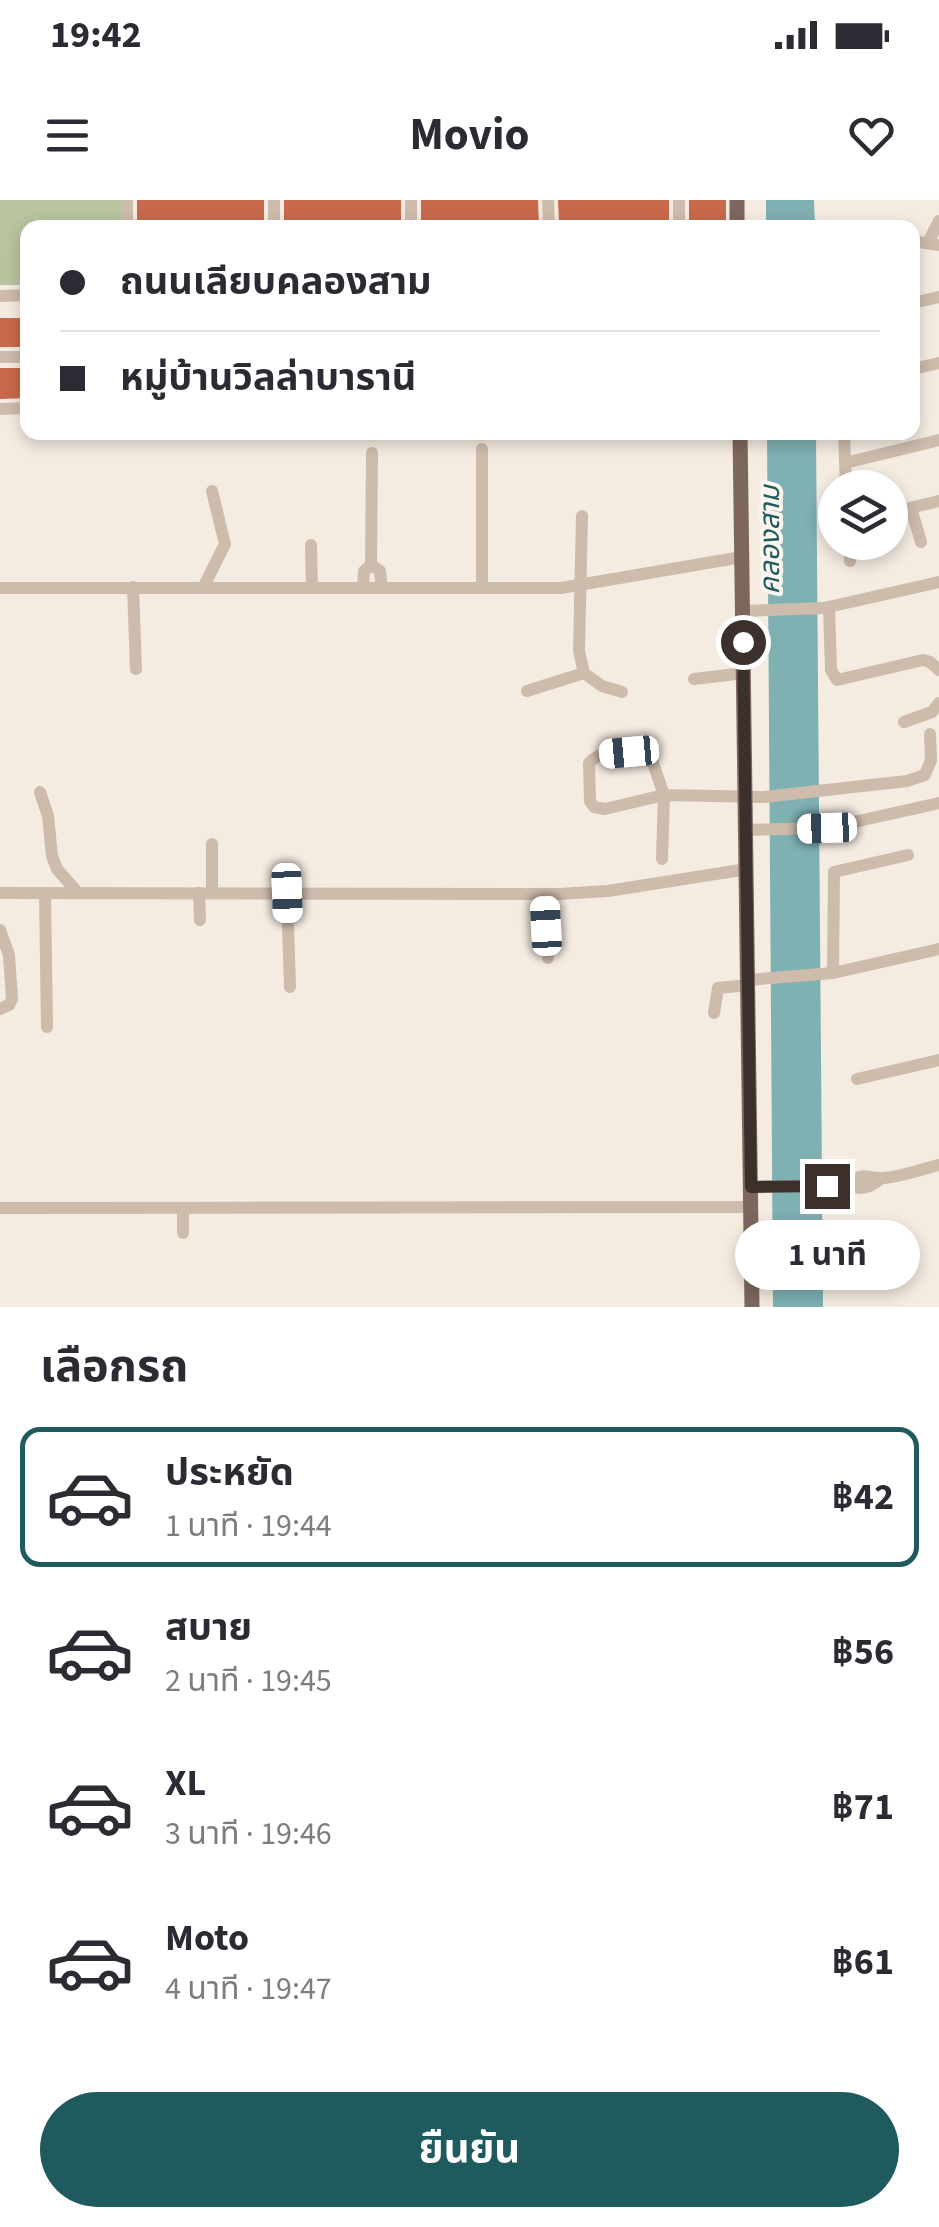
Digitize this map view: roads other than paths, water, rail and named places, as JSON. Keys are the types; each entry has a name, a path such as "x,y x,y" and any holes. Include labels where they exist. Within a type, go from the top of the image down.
{"main road":[{"path":"740,440 746,796 754,830 746,870 755,1187 751,1207 752,1307"}],"street":[{"path":"934,243 939,222"},
{"path":"844,440 845,470"},
{"path":"845,463 939,440"},
{"path":"482,449 482,588"},
{"path":"363,588 364,571 371,565 372,453"},
{"path":"203,588 225,544 212,492"},
{"path":"921,542 906,509 939,501"},
{"path":"582,516 579,651 584,673 591,680 622,692"},
{"path":"311,545 312,588"},
{"path":"0,588 582,586 742,557"},
{"path":"371,565 380,572 382,588"},
{"path":"743,611 826,608 939,582"},
{"path":"133,587 136,669"},
{"path":"826,608 832,670 838,680 923,660 939,670"},
{"path":"527,691 584,673"},
{"path":"694,680 744,673"},
{"path":"904,722 932,712 939,703"},
{"path":"662,859 664,795 652,763 629,752 598,754 589,763 590,801 594,807 622,806 664,795 764,798 907,781 925,775 931,760 930,734"},
{"path":"40,792 48,816 52,856 78,893"},
{"path":"754,830 827,828 939,804"},
{"path":"200,920 212,844"},
{"path":"830,974 834,872 908,855"},
{"path":"0,893 545,894 608,891 746,870"},
{"path":"45,893 48,1028"},
{"path":"287,893 290,987"},
{"path":"545,894 548,958"},
{"path":"0,930 9,955 12,999 0,1010"},
{"path":"714,1014 718,988 830,974 939,948"},
{"path":"856,1079 939,1060"},
{"path":"755,1187 846,1186 870,1174 880,1179 939,1165"},
{"path":"0,1208 751,1207"},
{"path":"183,1208 183,1233"}],"water":[{"path":"766,200 814,200 815,220 766,220"},
{"name":"คลองสาม","path":"767,440 816,440 823,1307 773,1307"}]}
